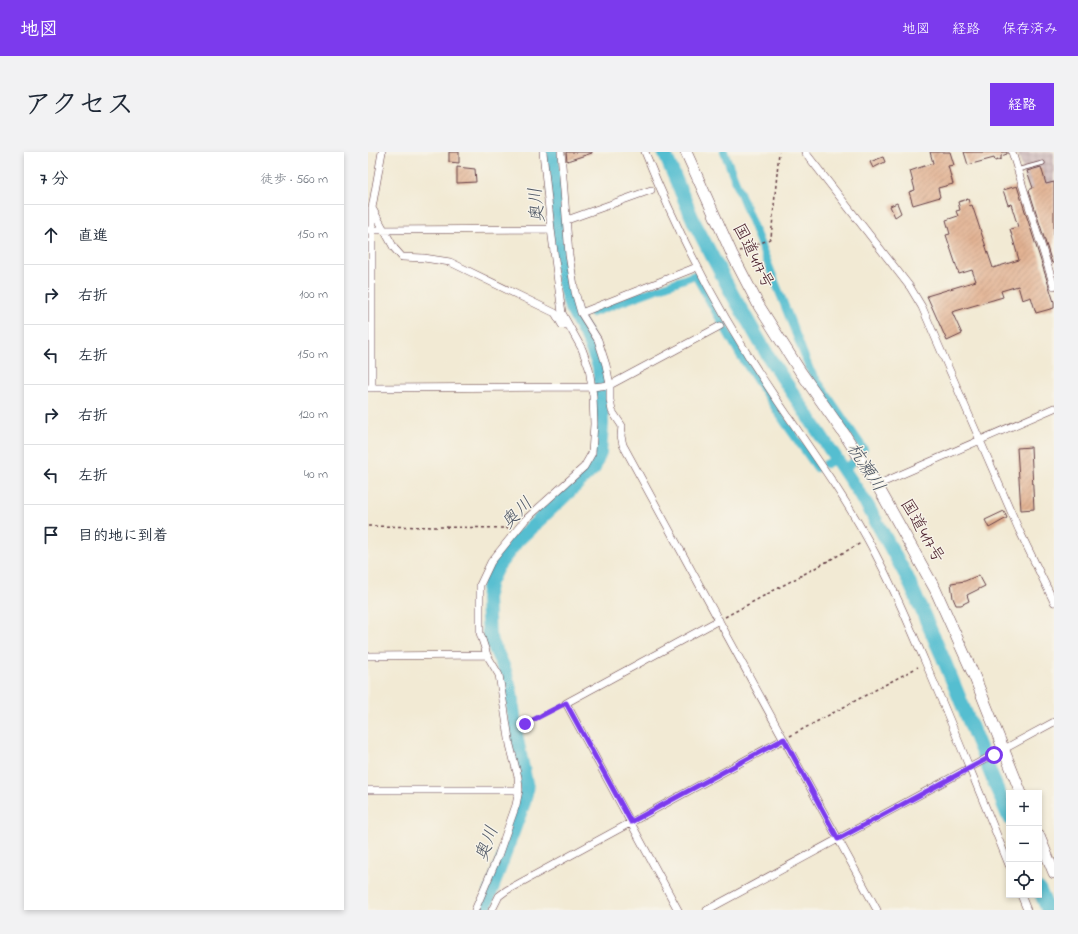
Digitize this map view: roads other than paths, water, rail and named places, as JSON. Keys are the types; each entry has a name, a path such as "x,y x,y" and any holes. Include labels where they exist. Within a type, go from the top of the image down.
{"highway":[{"name":"国道417号","path":"686,152 732,254 763,313 800,371 845,434 935,588 975,678 999,752 1019,790"},
{"path":"1042,843 1054,873"}],"street":[{"path":"382,152 372,208 370,230 370,388 610,385 720,326"},
{"path":"475,910 498,856 516,805 519,790 518,777 510,745 500,675 487,655 480,633 480,585 491,562 518,528 584,467 592,453 594,424 593,386 589,368 582,349 562,312 543,152"},
{"path":"561,152 570,256 575,292 581,313 598,340 606,365 610,385 612,411 622,426 621,436 623,445 877,910"},
{"path":"645,152 676,224 697,267 741,344 823,467 867,539 904,612 971,767 1008,862"},
{"path":"805,152 910,287 922,306 1019,530 1054,602"},
{"path":"1012,152 1054,286"},
{"path":"567,220 651,190"},
{"path":"372,208 394,248 402,257 424,258 450,262 555,313 562,326 568,325"},
{"path":"370,230 551,228"},
{"path":"581,313 697,267"},
{"path":"876,485 1054,408"},
{"path":"678,910 566,703 719,620"},
{"path":"368,656 487,655"},
{"path":"707,910 1054,722"},
{"path":"492,910 499,896 507,890 784,739"},
{"path":"368,790 519,790"},
{"path":"1022,898 1027,910"}],"lane":[{"path":"1018,170 1043,163"}],"waterway":[{"name":"奥川","path":"484,910 524,802 527,788 517,740 511,693 504,668 489,636 487,599 489,584 497,567 517,541 594,468 600,452 602,424 599,366 587,337 571,308 564,284 558,235 552,152"},
{"name":"杭瀬川","path":"664,152 694,222 732,294 770,359 867,505 907,577 943,658 1006,811"},
{"path":"724,152 810,370 864,449"},
{"path":"592,313 695,275 740,355 817,468"},
{"path":"826,464 837,459"},
{"path":"844,470 853,462"},
{"name":"杭瀬川","path":"1042,896 1048,910"}]}
